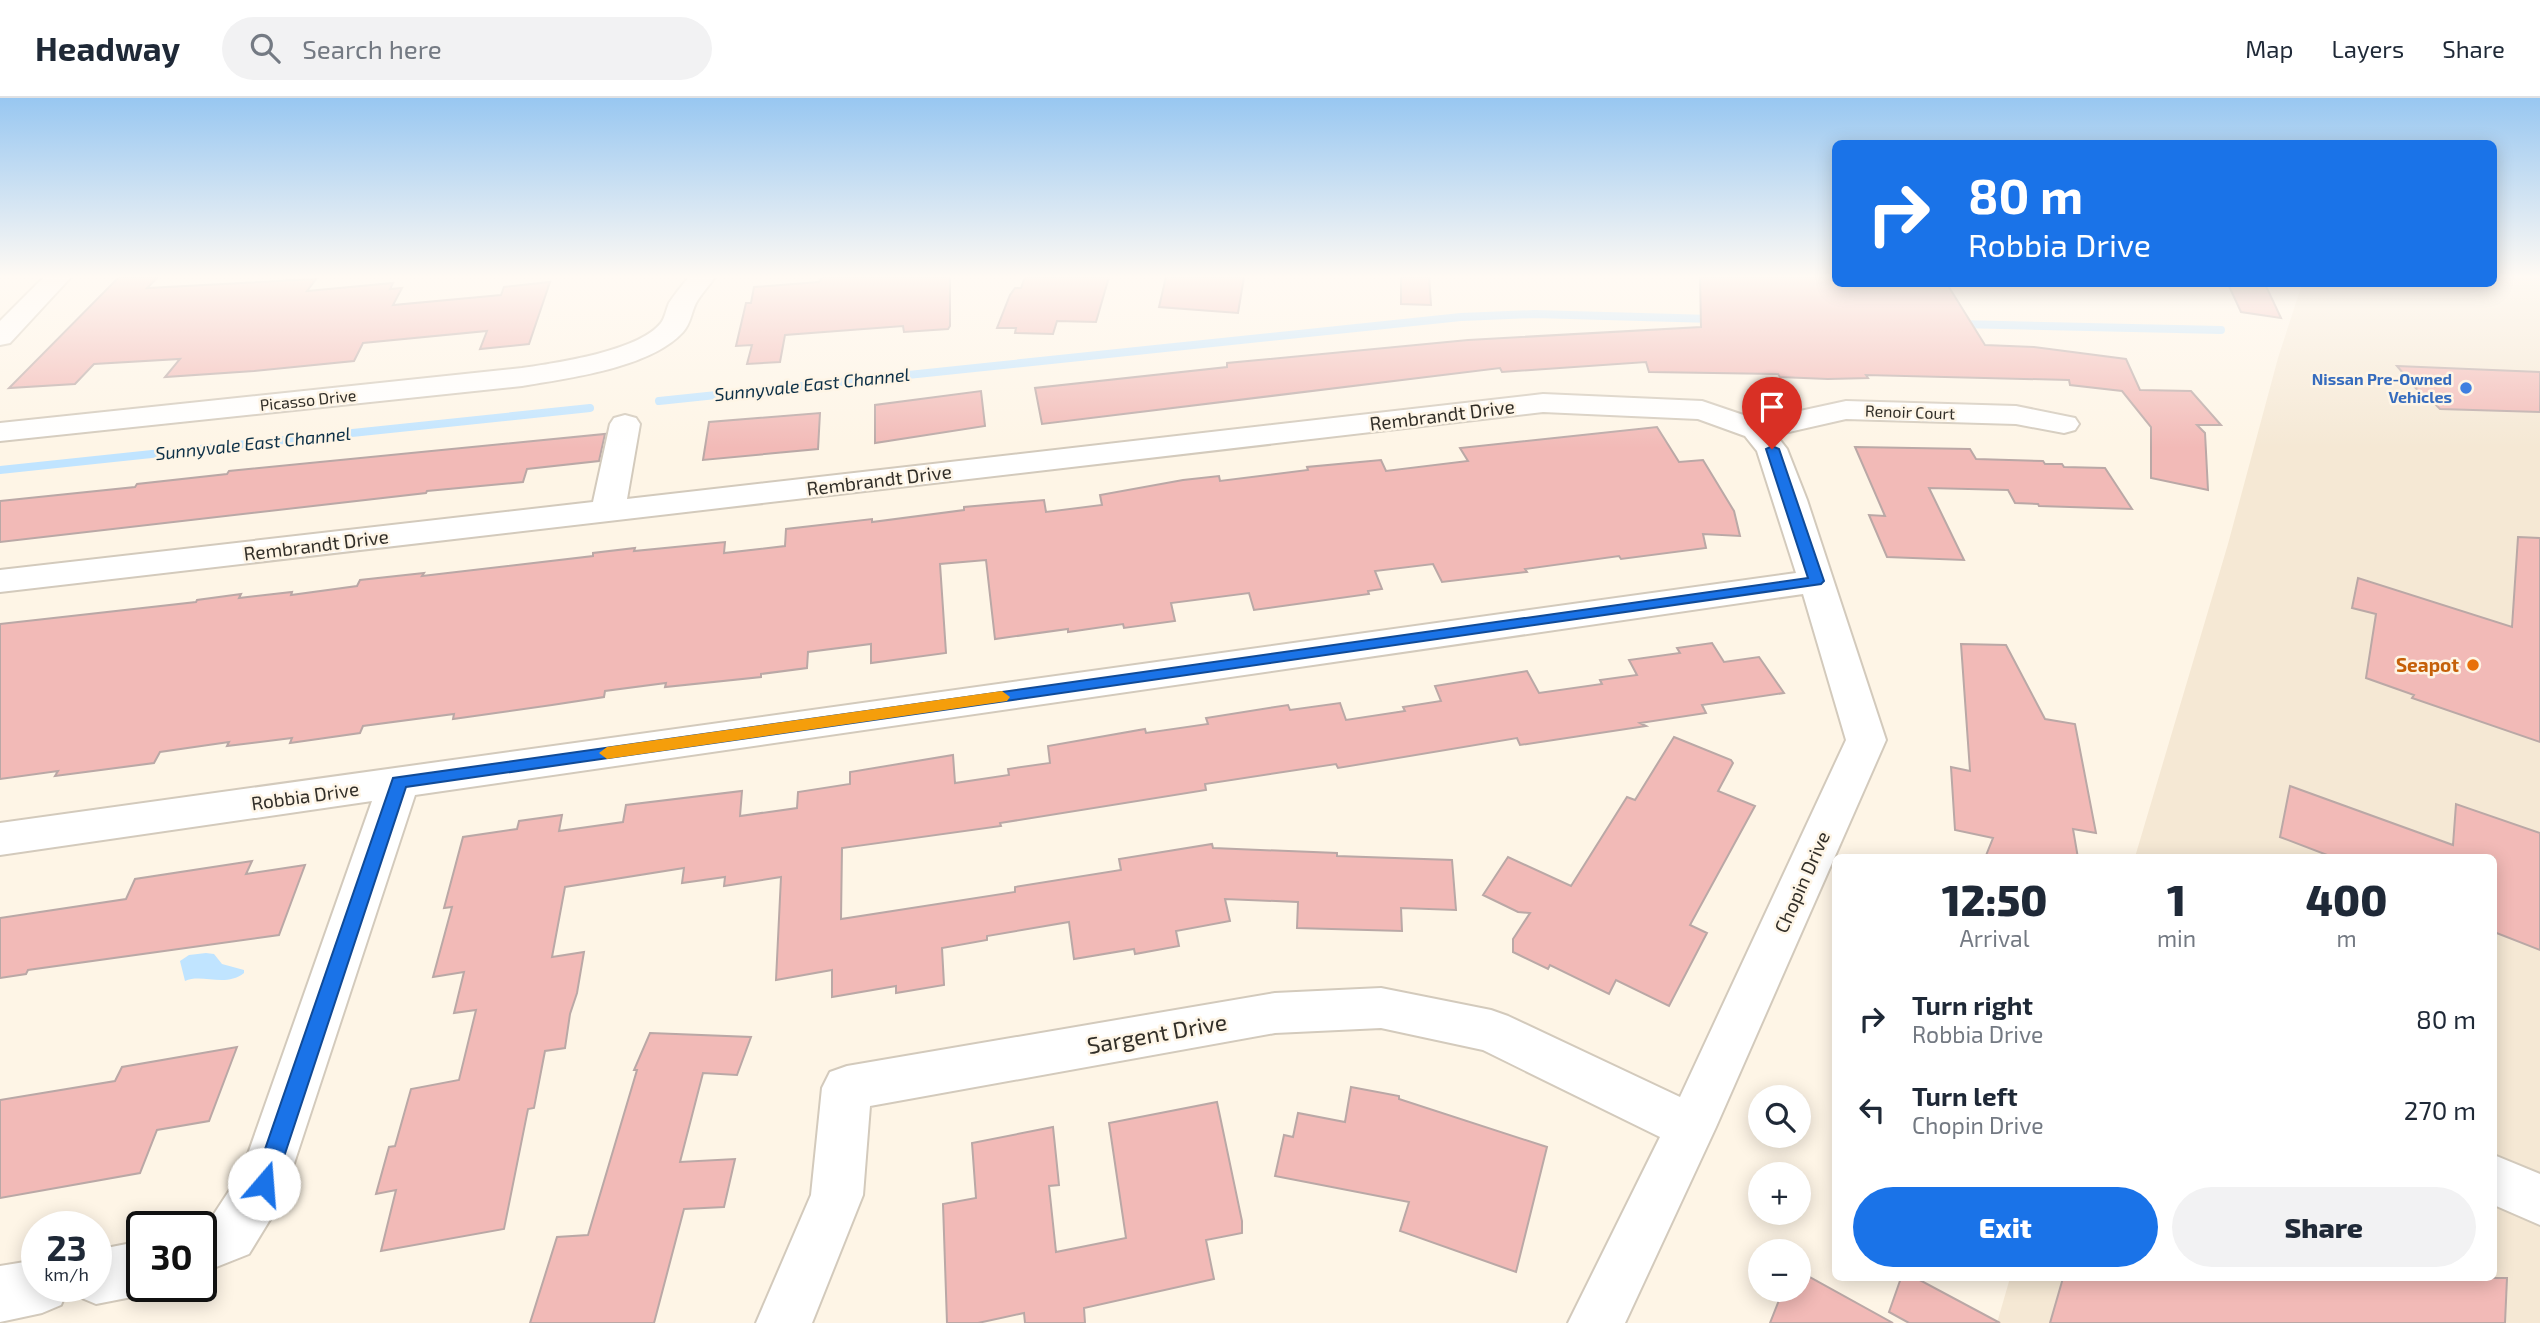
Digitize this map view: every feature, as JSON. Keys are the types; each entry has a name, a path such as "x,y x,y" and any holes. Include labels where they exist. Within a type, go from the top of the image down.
{"street":[{"path":"607,353 657,339 663,334"},
{"name":"Picasso Drive","path":"0,413 607,353"},
{"name":"Picasso Drive","path":"0,432 522,377 607,353"},
{"name":"Rembrandt Drive","path":"0,581 1543,403 1702,410 1756,430"},
{"name":"Renoir Court","path":"1756,430 1846,410 2017,415 2064,424"},
{"path":"608,511 625,424"},
{"name":"Chopin Drive","path":"1596,1323 1691,1126 1866,740 1772,449 1756,430"},
{"name":"Robbia Drive","path":"0,839 1816,581"},
{"path":"217,1241 230,1236 264,1184 399,782"},
{"name":"Sargent Drive","path":"784,1323 837,1195 847,1088 1275,1013 1381,1008 1491,1031 1691,1126"},
{"path":"2497,1180 2540,1200"},
{"path":"0,1294 21,1290"}],"shaded area":[{"path":"2286,334 2540,334 2540,1323 1997,1323 2009,1281 2497,1281 2497,854 2136,854 2228,544"}],"water":[{"path":"214,954 222,964 244,970 244,973 229,979 199,978 185,981 180,961 189,955"}],"building":[{"path":"62,334 454,334 363,343 354,361 165,377 180,359 94,364 75,384 9,388"},
{"path":"486,334 532,334 529,344 480,349"},
{"path":"739,334 796,334 785,335 780,362 747,364 752,345 736,346"},
{"path":"1573,334 1978,334 1985,345 2034,347 2126,359 2140,390 2191,391 2221,425 2197,425 2205,433 2208,490 2151,478 2151,427 2122,391 2070,385 2069,380 1866,375 1868,378 1828,379 1780,377 1778,374 1649,372 1646,362 1502,372 1500,368 1042,424 1035,388 1227,367 1227,363 1468,340"},
{"name":"Nissan Pre-Owned Vehicles","path":"2397,366 2540,372 2540,412 2440,409 2430,399 2425,399"},
{"path":"981,391 985,426 875,443 875,405"},
{"path":"820,413 818,449 703,460 709,422"},
{"path":"1657,427 1679,462 1703,460 1734,511 1740,536 1703,534 1706,548 1621,559 1619,556 1525,569 1527,572 1442,582 1433,564 1375,571 1382,589 1368,591 1369,594 1254,610 1249,593 1171,603 1175,621 1124,628 1123,624 1068,632 1068,629 995,639 986,560 940,564 946,653 871,663 871,644 808,652 807,668 761,674 761,677 665,687 666,683 605,691 604,697 453,719 454,714 363,726 360,733 290,743 292,738 227,746 229,742 160,752 154,763 55,776 58,771 0,779 0,624 196,602 241,594 239,598 292,592 291,595 357,586 360,580 424,573 422,576 593,556 593,553 635,548 634,551 725,542 724,553 785,546 786,529 872,519 872,522 964,510 964,507 1044,500 1046,512 1102,505 1100,495 1183,480 1219,476 1220,481 1308,470 1307,467 1381,460 1386,471 1468,461 1460,448"},
{"path":"605,434 599,461 527,469 523,482 0,542 0,501 135,487 137,484 227,474 229,471"},
{"path":"1855,447 1970,449 1976,459 2043,461 2045,464 2062,464 2064,467 2105,468 2132,509 2039,506 2015,503 2008,490 1929,488 1964,560 1887,557 1869,515 1885,516"},
{"path":"2518,537 2540,538 2540,742 2412,698 2414,695 2366,678 2376,614 2352,608 2358,578 2512,627"},
{"path":"1712,643 1724,662 1759,657 1784,693 1702,705 1706,713 1640,723 1646,726 1520,745 1517,738 1338,768 1336,764 1205,784 1206,790 1000,823 1001,826 842,848 841,919 1015,892 1015,887 1121,870 1119,859 1212,844 1213,848 1452,860 1456,910 1401,908 1402,931 1297,928 1298,902 1225,899 1230,921 1176,931 1179,946 1135,954 1134,949 1074,959 1069,922 987,936 987,940 942,948 944,985 896,993 896,986 832,997 832,970 776,980 781,877 724,886 725,877 682,883 684,868 565,887 552,957 584,952 577,993 570,1014 565,1048 545,1051 534,1108 528,1109 504,1229 381,1251 396,1190 376,1194 389,1147 395,1146 411,1089 459,1080 476,1010 454,1013 464,972 433,977 452,907 444,908 463,837 517,829 519,821 562,815 559,831 623,822 626,805 742,791 740,816 797,808 798,792 850,784 850,772 953,755 955,783 1009,775 1008,769 1050,763 1048,746 1145,729 1146,733 1208,724 1206,718 1288,705 1290,710 1340,703 1346,720 1405,711 1403,707 1441,701 1435,686 1527,671 1539,693 1602,684 1600,680 1637,675 1629,660 1680,653 1677,648"},
{"path":"1961,644 2006,645 2045,719 2075,724 2096,833 2073,829 2077,854 1987,854 1993,838 1955,830 1951,767 1970,771"},
{"path":"1674,737 1731,760 1733,763 1718,791 1755,806 1690,925 1707,933 1669,1006 1616,980 1609,994 1550,965 1548,969 1513,952 1513,939 1530,913 1518,912 1483,895 1508,857 1571,886 1627,797 1635,800"},
{"path":"2290,786 2453,845 2456,804 2540,833 2540,950 2497,933 2497,854 2325,854 2280,837"},
{"path":"252,861 246,874 305,865 279,935 28,970 26,974 0,978 0,918 126,899 135,879"},
{"path":"650,1033 751,1037 737,1075 703,1073 680,1162 735,1159 724,1207 684,1209 654,1323 530,1323 557,1237 588,1235 637,1070 634,1070"},
{"path":"237,1047 209,1121 157,1130 140,1173 0,1198 0,1100 115,1081 122,1067"},
{"path":"1351,1087 1399,1096 1399,1099 1547,1147 1516,1272 1400,1231 1409,1202 1275,1176 1284,1135 1293,1137 1298,1113 1345,1122"},
{"path":"1217,1102 1242,1221 1242,1233 1206,1240 1214,1279 1084,1308 1085,1323 1025,1323 1024,1313 978,1323 947,1323 943,1204 976,1198 972,1143 1053,1127 1059,1185 1049,1186 1056,1252 1126,1238 1109,1123"},
{"path":"1811,1278 1893,1323 1770,1323 1778,1302 1811,1302"},
{"path":"2497,1278 2507,1278 2505,1323 2050,1323 2062,1281 2497,1281"},
{"path":"1900,1281 1922,1281 2000,1323 1909,1323 1889,1312"}],"waterway":[{"name":"Sunnyvale East Channel","path":"659,401 1297,334"},
{"name":"Sunnyvale East Channel","path":"0,470 590,408"}],"slow traffic":[{"path":"607,753 1002,697"}],"place":[{"name":"Nissan Pre-Owned Vehicles","path":"2466,388"},
{"name":"Seapot","path":"2473,665"}],"route":[{"path":"264,1184 399,782 1816,581 1772,449"}]}
